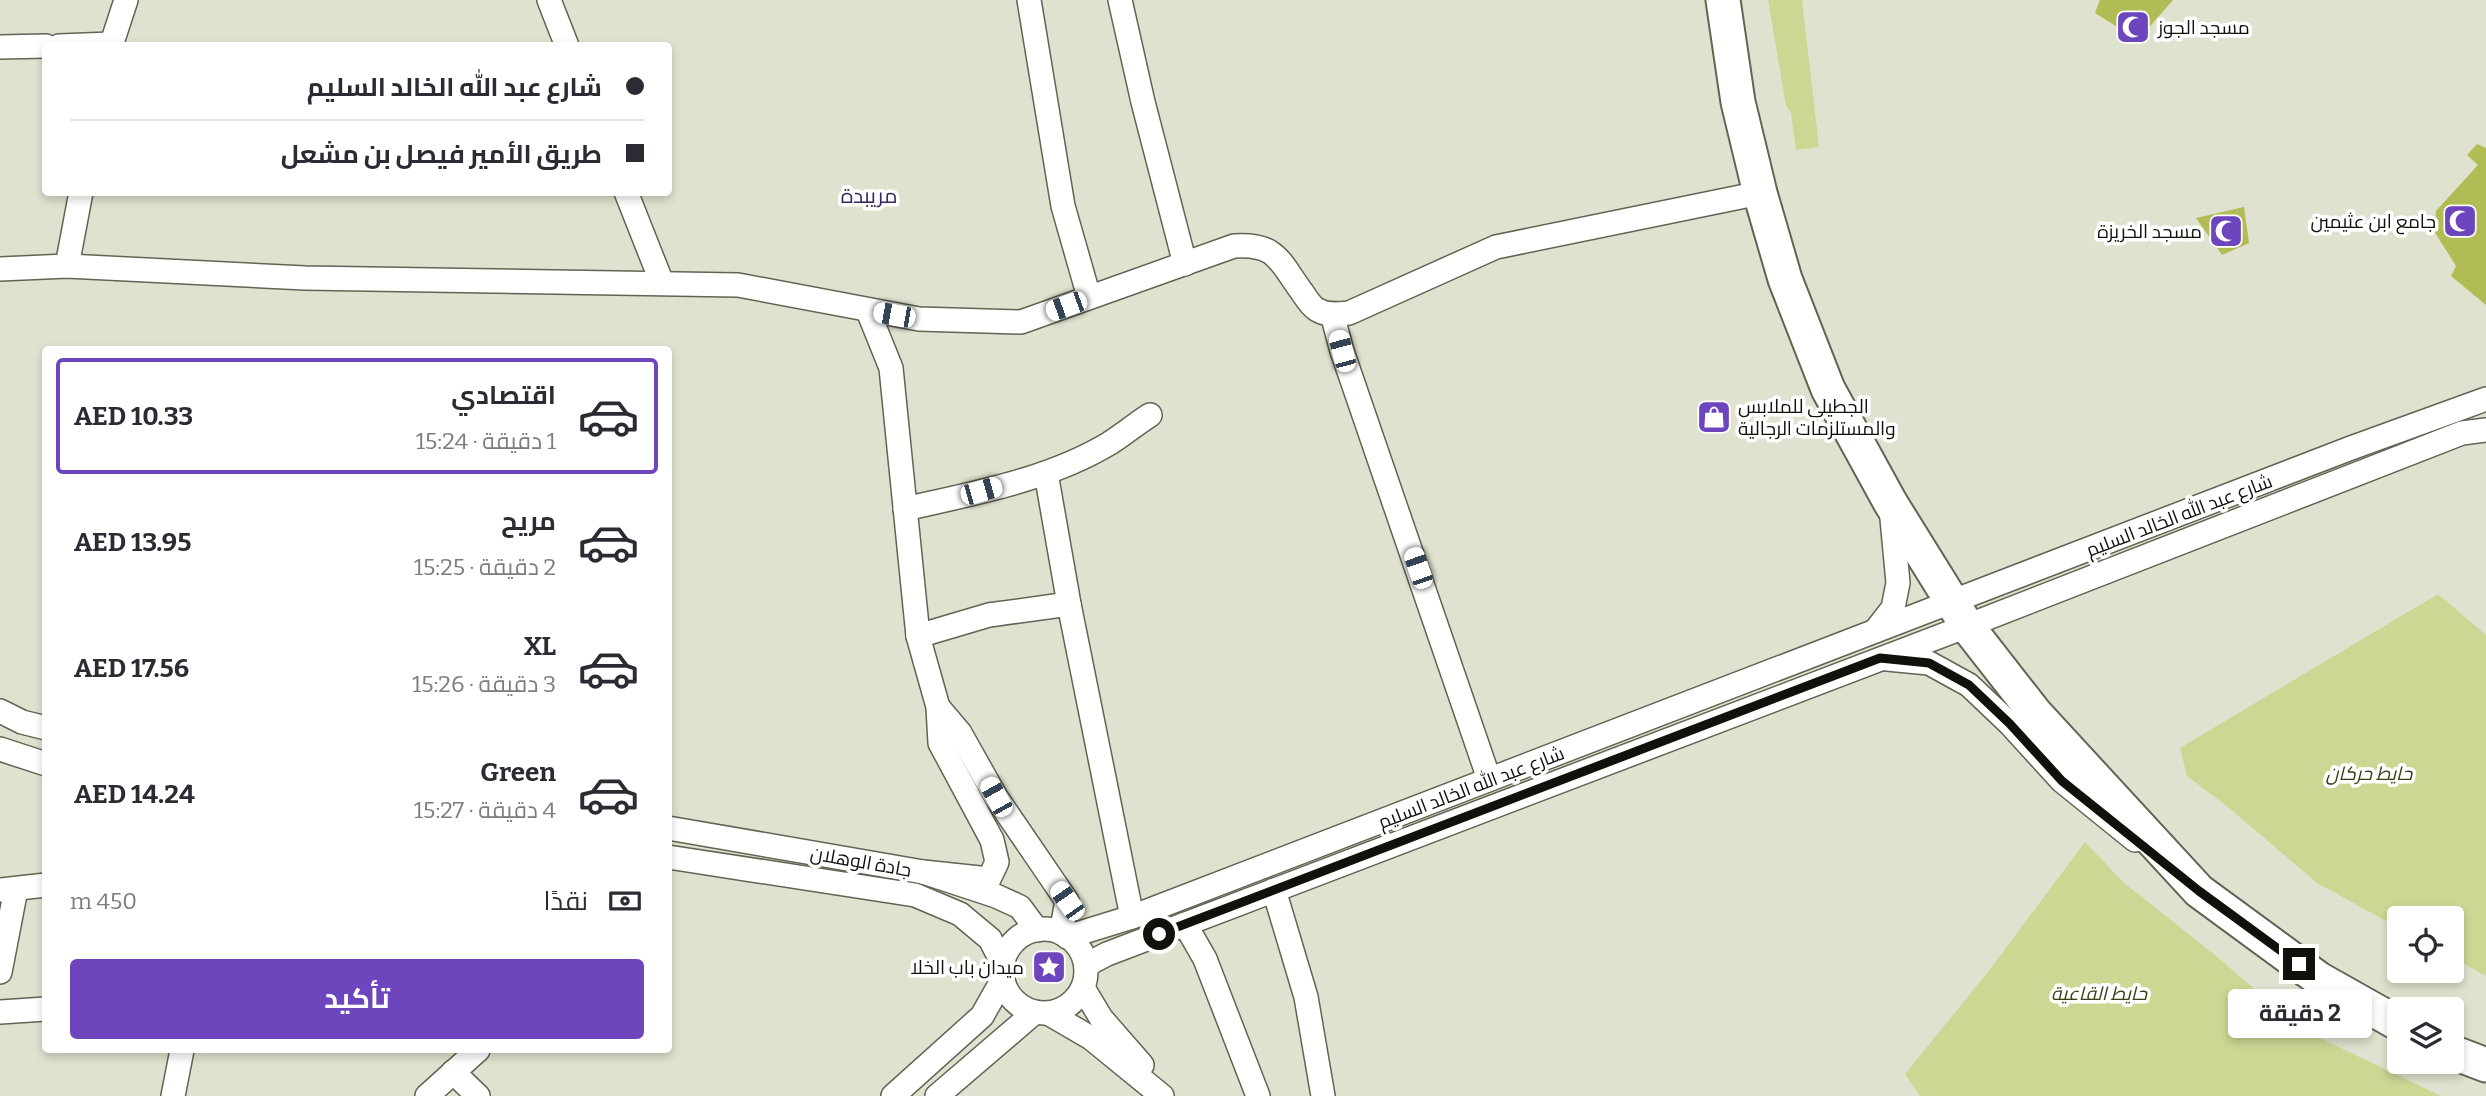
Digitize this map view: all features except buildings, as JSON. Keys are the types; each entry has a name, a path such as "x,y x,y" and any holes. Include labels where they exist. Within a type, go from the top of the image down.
{"highway":[{"path":"1723,0 1738,102 1785,279 1828,389 1890,502 1959,614 2035,713 2199,891 2319,979 2387,1017"},
{"path":"2464,1057 2486,1065"}],"street":[{"path":"112,42 126,0"},
{"path":"549,0 566,42"},
{"path":"1029,0 1063,206 1089,298"},
{"path":"1120,0 1185,264"},
{"path":"0,47 42,46"},
{"path":"0,269 66,266 305,278 738,285 919,319 1021,322 1234,246 1254,245 1275,253 1317,310 1332,314 1349,313 1496,247 1760,193"},
{"path":"66,266 80,196"},
{"path":"628,196 663,283"},
{"path":"868,311 891,368 918,636 938,707 940,743 992,840 997,862 989,879 923,872"},
{"path":"1332,314 1342,351 1489,779"},
{"name":"شارع عبد الله الخالد السليم","path":"1086,965 1107,954 1880,658 2063,560 2351,448 2486,399"},
{"path":"905,509 1045,472 1109,443 1150,415"},
{"name":"شارع عبد الله الخالد السليم","path":"1064,935 1132,917 1874,633 2067,587 2462,433 2486,428"},
{"path":"1045,472 1132,917"},
{"path":"1874,633 1894,608 1898,583 1890,502"},
{"path":"2063,560 2045,576 2048,583 2067,587"},
{"path":"918,636 989,615 1069,604"},
{"name":"شارع عبد الله الخالد السليم","path":"1880,658 1929,663 1969,685 2010,724 2062,781 2199,891"},
{"path":"938,707 960,733 996,797 1067,901 1064,935"},
{"path":"0,711 22,722 42,727"},
{"path":"0,749 42,763"},
{"name":"جادة الوهلان","path":"672,829 923,872 1020,906 1037,930"},
{"name":"جادة الوهلان","path":"672,858 915,895 960,914 990,939 1003,972"},
{"path":"0,972 8,889 42,885"},
{"path":"1274,890 1306,997 1323,1096"},
{"path":"1185,924 1205,959 1258,1096"},
{"path":"892,1096 982,1016 1014,942 1037,930 1049,930 1064,935 1076,944 1086,965 1086,977 1083,988 1069,1006 1041,1013 937,1096"},
{"path":"1003,972 1007,991 1014,1001 1091,1038 1162,1096"},
{"path":"1083,988 1101,1018 1170,1096"},
{"path":"0,1012 42,1009"},
{"path":"173,1096 181,1053"},
{"path":"427,1096 475,1053"},
{"path":"453,1072 478,1096"}],"green space":[{"path":"1768,0 1802,0 1819,147 1796,150"},
{"name":"حايط حركان","path":"2438,594 2486,635 2486,976 2464,964 2464,906 2387,906 2387,921 2317,883 2228,807 2187,776 2180,748"},
{"name":"حايط القاعية","path":"2085,842 2124,883 2215,955 2299,1028 2387,1070 2387,1074 2395,1074 2441,1096 1920,1096 1905,1074 1988,972"}],"place":[{"name":"مسجد الجوز","path":"2133,27"},
{"name":"جامع ابن عثيمين","path":"2460,221"},
{"name":"مسجد الخريزة","path":"2226,231"},
{"name":"الجطيلي للملابس والمستلزمات الرجالية","path":"1714,417"},
{"name":"ميدان باب الخلا","path":"1049,967"}],"district":[{"name":"مريبدة","path":"869,196"}],"route":[{"path":"1159,934 1880,658 1929,663 1969,685 2010,724 2062,781 2199,891 2299,964"}]}
